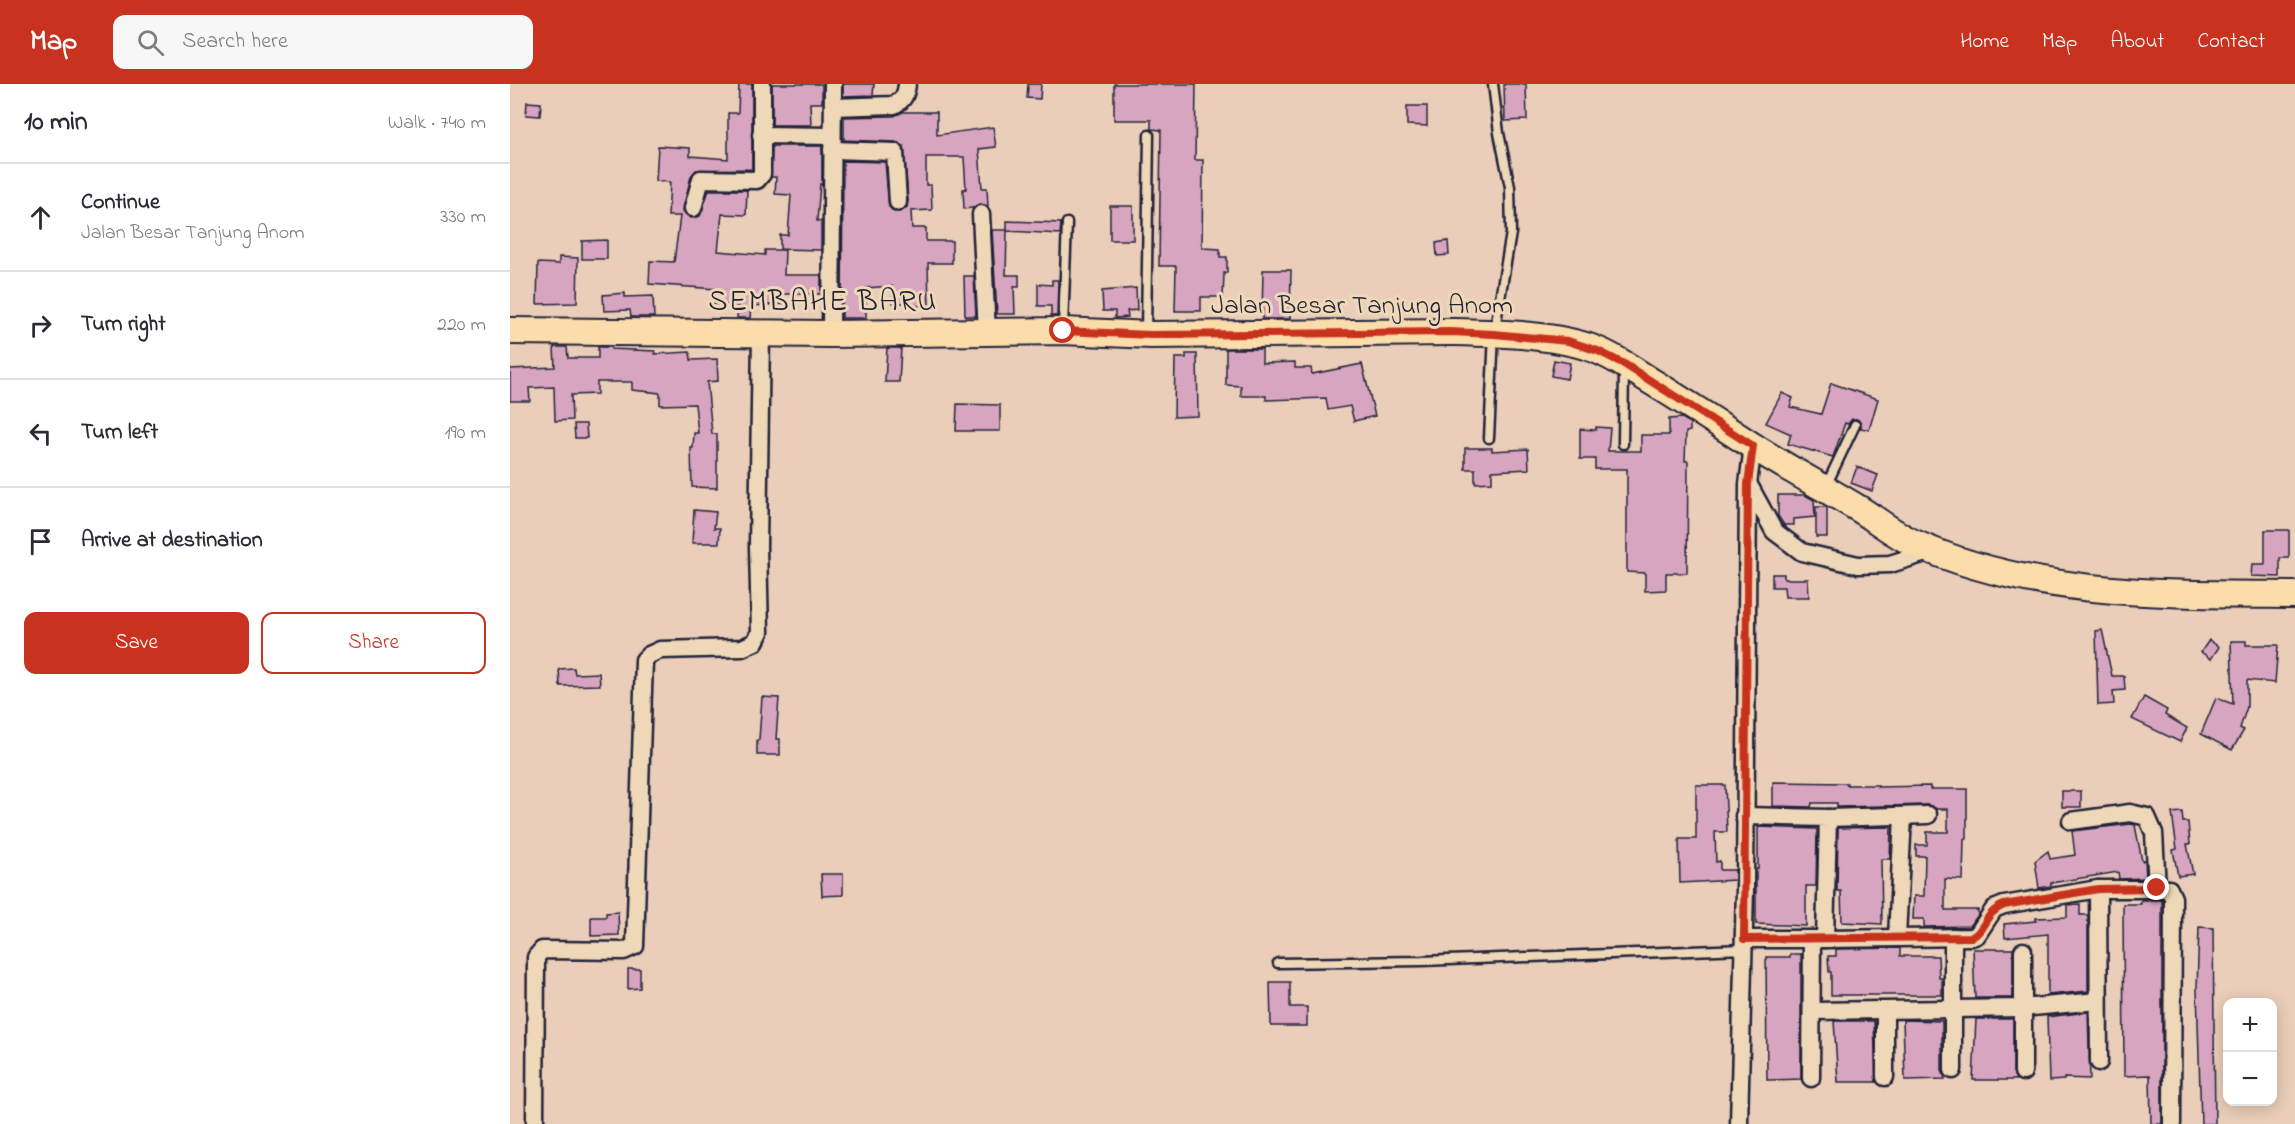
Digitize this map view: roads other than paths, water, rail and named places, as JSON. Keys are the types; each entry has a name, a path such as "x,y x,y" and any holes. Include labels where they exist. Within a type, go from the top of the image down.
{"main road":[{"name":"Jalan Besar Tanjung Anom","path":"510,331 761,334 1063,331 1146,334 1450,332 1568,341 1598,351 1624,364 1911,542 1932,551 2009,575 2089,587 2154,594 2295,595"}],"street":[{"path":"693,208 701,179 757,180 760,178 762,174 762,84"},
{"path":"831,334 833,84"},
{"path":"833,107 894,105 900,102 906,94 907,84"},
{"path":"761,135 895,152 898,202"},
{"path":"981,214 987,333"},
{"path":"535,1124 536,957 542,950 624,951 635,946 644,660 660,650 742,648 755,642 760,632 758,547 761,334"},
{"path":"1739,1124 1744,944 1748,484 1753,446"},
{"path":"1748,484 1774,531 1802,552 1858,566 1890,564 1932,551"},
{"path":"2071,820 2130,813 2147,817 2154,833 2157,888"},
{"path":"1744,816 1828,818 1928,815"},
{"path":"1897,937 1903,816"},
{"path":"1811,1078 1813,1011 1828,818"},
{"path":"1744,944 1819,939 1977,935 1994,909 2004,905 2098,889 2169,889 2174,898 2172,1124"},
{"path":"2098,889 2098,1062"},
{"path":"1953,937 1953,1070"},
{"path":"2023,951 2023,1072"},
{"path":"1813,1011 2024,1008 2098,1001"},
{"path":"1885,1011 1885,1077"}],"lane":[{"path":"1489,438 1494,334 1511,233 1509,187 1498,133 1493,84"},
{"path":"1146,334 1149,135"},
{"path":"1063,331 1067,223"},
{"path":"1623,444 1624,364"},
{"path":"1825,489 1855,425"},
{"path":"1278,963 1422,961 1744,944"}],"district":[{"name":"SEMBAHE BARU","path":"823,303"}]}
